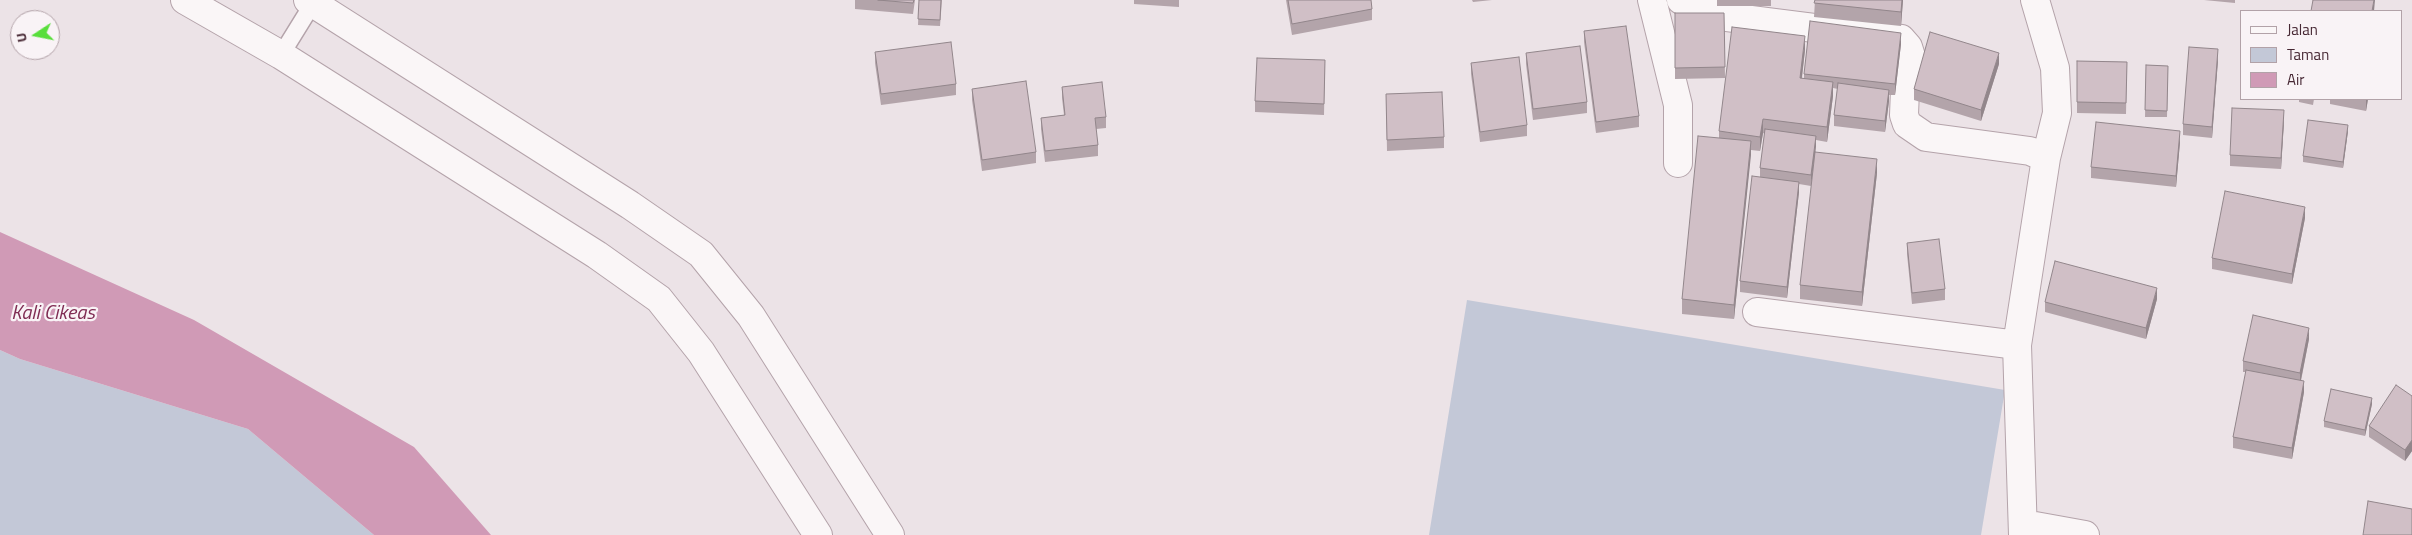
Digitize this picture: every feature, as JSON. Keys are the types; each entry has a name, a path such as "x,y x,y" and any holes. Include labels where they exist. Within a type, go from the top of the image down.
{"street":[{"path":"185,0 281,55 589,250 659,299 701,352 818,535"},
{"path":"1652,0 1678,105 1678,163"},
{"path":"1681,0 1727,17 1900,39 1908,46 1913,63 1906,90 1904,115 1907,124 1926,137 2030,151 2046,158"},
{"path":"2035,0 2055,68 2058,113 2046,158 2017,345 2023,529 2086,535"},
{"path":"312,1 630,205 701,254 750,316 890,535"},
{"path":"1757,312 2017,345"}],"lane":[{"path":"281,55 312,1"}],"green space":[{"path":"1467,300 2005,390 1981,535 1429,535"},
{"path":"0,350 20,359 248,429 374,535 0,535"}],"water":[{"name":"Kali Cikeas","path":"0,232 194,320 414,447 491,535 374,535 248,429 20,359 0,350"}],"building":[{"path":"878,0 914,0 913,3"},
{"path":"919,0 941,0 940,20 918,19"},
{"path":"1288,0 1371,0 1372,9 1292,24"},
{"path":"1815,0 1902,0 1901,12 1814,3"},
{"path":"2313,0 2374,0 2372,10 2311,10"},
{"path":"1675,13 1724,13 1725,67 1675,68"},
{"path":"1810,21 1901,33 1895,84 1804,74"},
{"path":"1626,26 1639,116 1596,122 1584,31"},
{"path":"1732,27 1805,36 1800,78 1833,82 1827,127 1763,119 1760,137 1719,131"},
{"path":"1930,32 1999,53 1981,110 1914,89"},
{"path":"951,42 956,84 881,94 875,52"},
{"path":"1580,46 1587,102 1533,109 1526,53"},
{"path":"2189,47 2218,49 2212,127 2183,124"},
{"path":"1519,57 1527,125 1480,132 1471,63"},
{"path":"1257,58 1325,60 1324,104 1255,101"},
{"path":"2077,61 2127,62 2126,103 2077,102"},
{"path":"2146,65 2168,66 2167,111 2145,110"},
{"path":"1026,81 1036,152 982,160 972,89"},
{"path":"1102,82 1106,117 1095,118 1098,145 1045,151 1041,118 1065,115 1062,87"},
{"path":"1838,83 1889,90 1885,121 1834,115"},
{"path":"1442,92 1444,137 1387,140 1386,94"},
{"path":"2232,108 2284,110 2281,158 2230,155"},
{"path":"2308,120 2348,125 2343,162 2303,156"},
{"path":"2096,122 2180,131 2176,176 2091,167"},
{"path":"1765,129 1816,136 1811,175 1760,168"},
{"path":"1698,136 1751,141 1734,305 1682,299"},
{"path":"1815,152 1877,159 1862,292 1800,285"},
{"path":"1752,176 1799,182 1787,287 1740,281"},
{"path":"2225,191 2305,207 2292,274 2212,258"},
{"path":"1939,239 1945,289 1912,293 1907,243"},
{"path":"2055,261 2157,288 2146,328 2045,302"},
{"path":"2253,315 2309,328 2300,373 2243,361"},
{"path":"2246,370 2304,381 2292,448 2233,437"},
{"path":"2396,385 2412,396 2412,440 2405,450 2369,426"},
{"path":"2331,389 2372,398 2365,430 2324,421"},
{"path":"2368,501 2412,509 2412,535 2363,535"}]}
